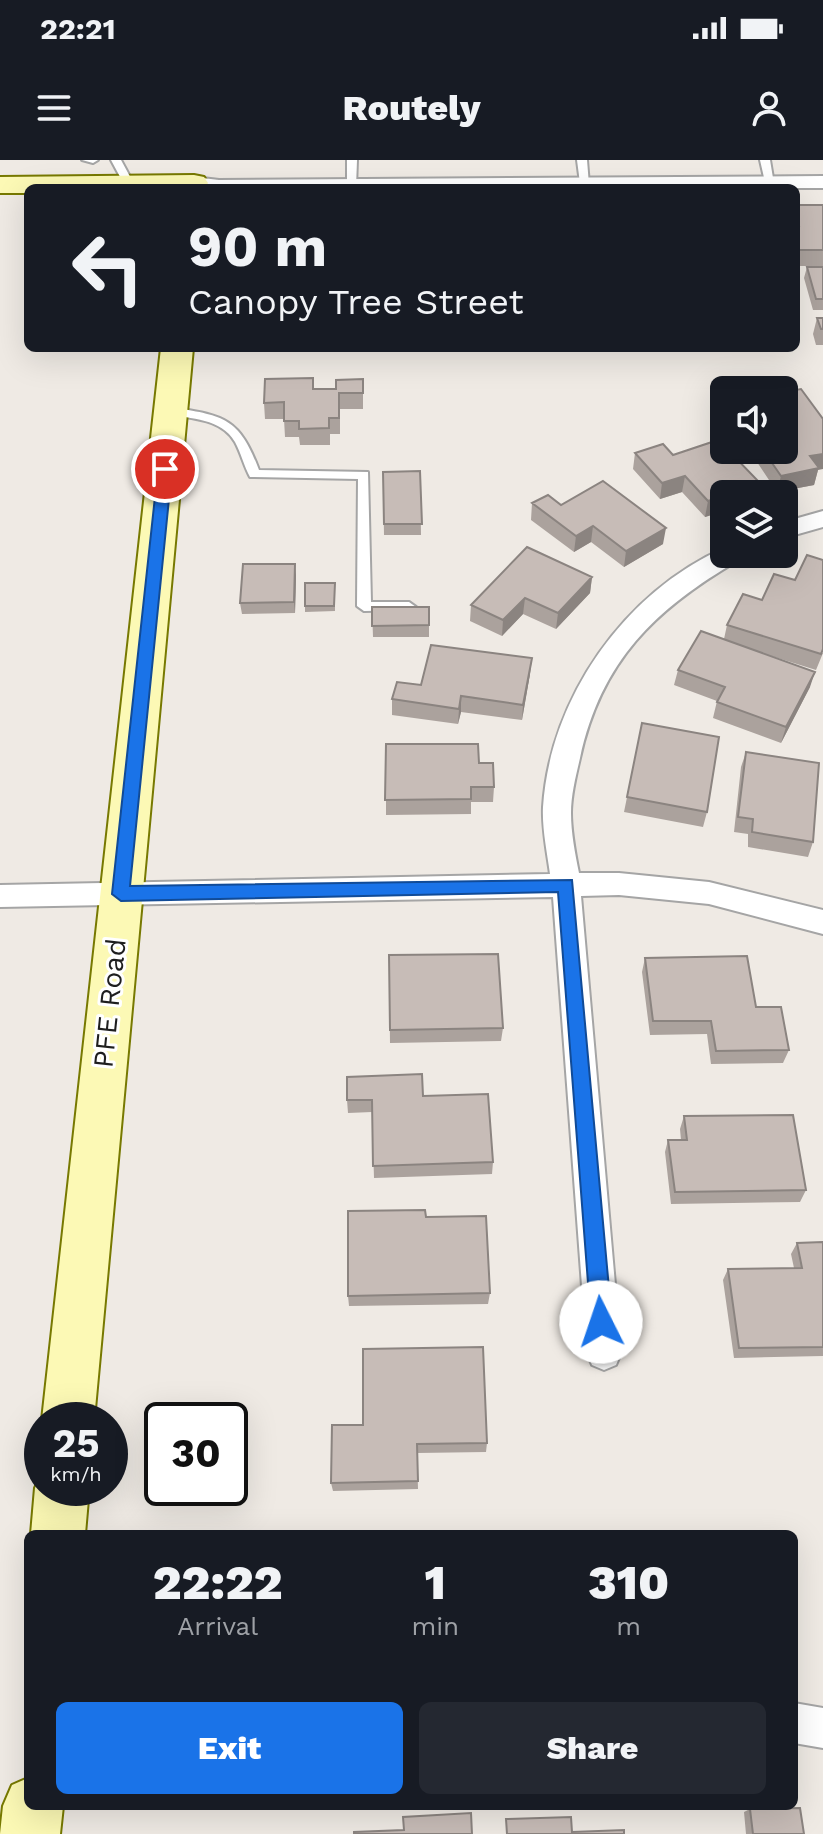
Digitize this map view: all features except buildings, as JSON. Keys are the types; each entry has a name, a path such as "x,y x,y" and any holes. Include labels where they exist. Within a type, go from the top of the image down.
{"main road":[{"path":"0,185 123,172 194,177"},
{"name":"PFE Road","path":"70,1402 177,352"},
{"path":"58,1530 60,1506"},
{"path":"30,1834 33,1810"}],"street":[{"path":"194,177 332,184"},
{"path":"468,184 823,182"},
{"path":"798,526 823,519"},
{"path":"604,1353 566,885 557,811 568,743 595,673 627,631 669,593 710,567"},
{"path":"0,896 619,884 709,893 823,922"},
{"path":"798,1724 823,1728"}],"lane":[{"path":"87,160 93,160"},
{"path":"352,160 352,184"},
{"path":"582,160 585,183"},
{"path":"765,160 770,182"},
{"path":"171,411 217,418 242,439 254,474 364,475 364,606 409,607"}],"route":[{"path":"165,469 121,894 566,885 601,1322"}]}
